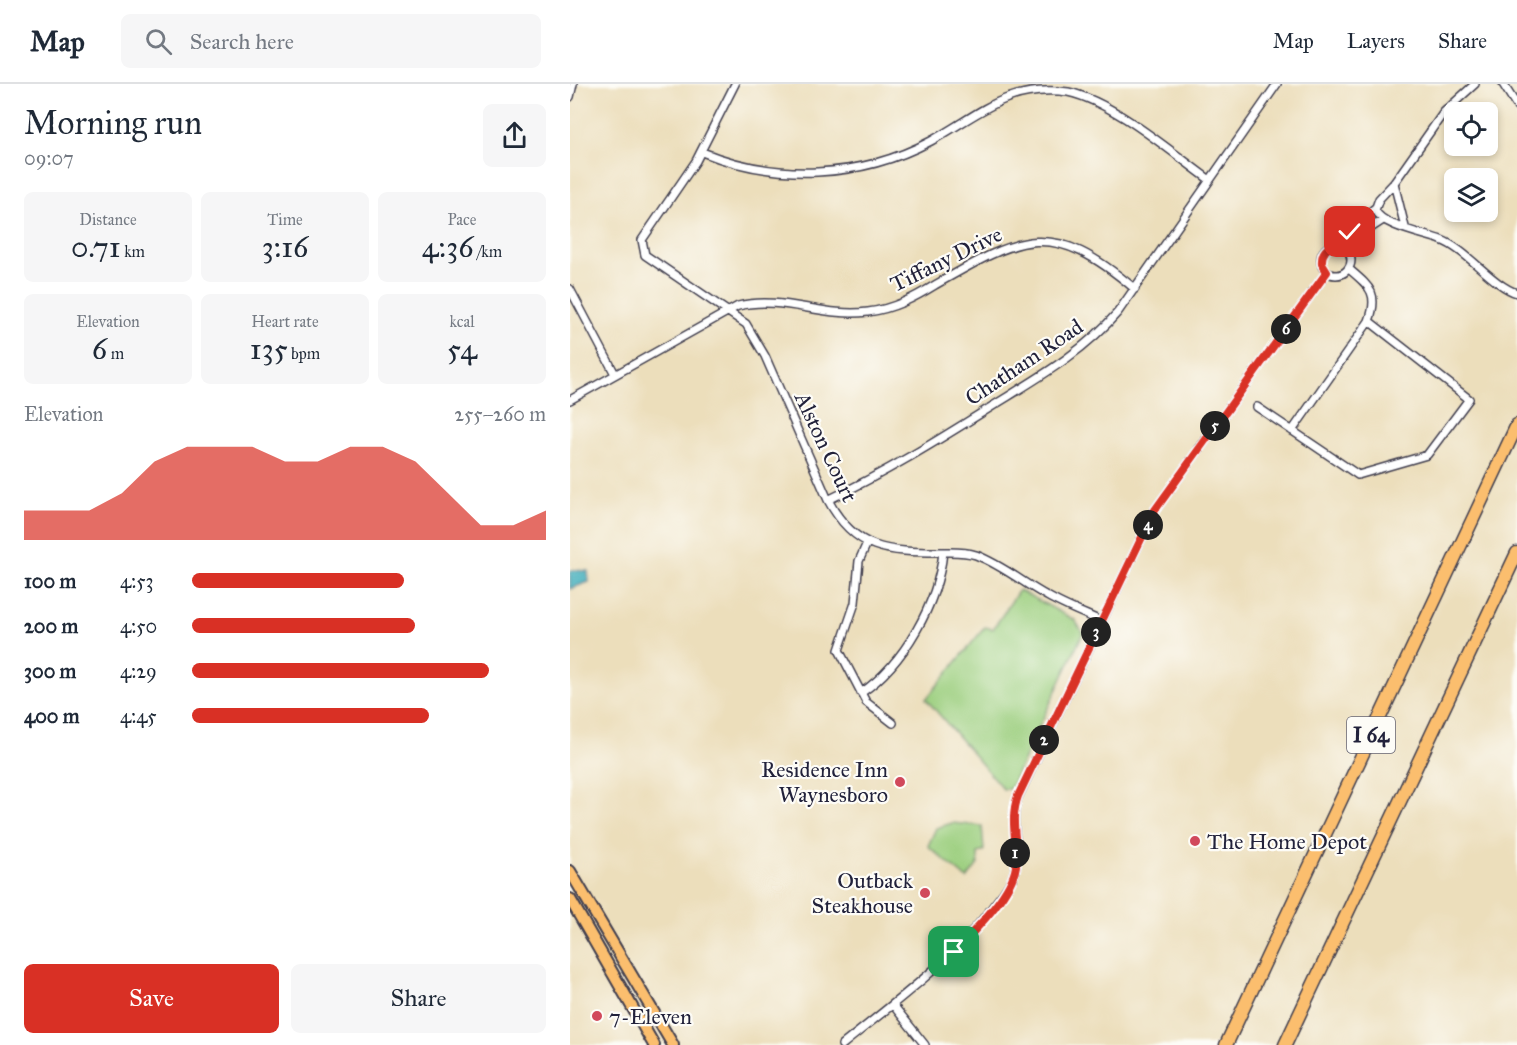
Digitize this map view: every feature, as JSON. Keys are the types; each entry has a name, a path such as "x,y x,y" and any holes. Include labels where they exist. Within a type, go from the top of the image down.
{"highway":[{"name":"I 64","path":"1226,1045 1517,425"},
{"name":"I 64","path":"1285,1045 1517,553"}],"main road":[{"path":"570,871 673,1045"},
{"path":"570,899 654,1045"}],"street":[{"path":"570,97 573,84"},
{"name":"Alston Court","path":"735,84 702,152 642,240 645,255 746,324 757,340 828,500 847,528 867,543 896,551 963,552 983,558 1047,596 1101,621"},
{"name":"Chatham Road","path":"828,500 894,468 1081,349 1104,329 1135,289 1277,84"},
{"path":"1401,214 1358,237 1348,269 1339,275 1327,272 1322,264 1322,254 1328,247 1338,244 1359,221 1375,208 1444,112 1475,84"},
{"path":"1503,84 1517,106"},
{"path":"702,152 738,164 766,170 810,173 848,169 915,149 990,102 1026,92 1058,91 1082,96 1110,109 1210,180"},
{"path":"1394,183 1396,197 1401,203 1401,214 1405,227"},
{"path":"1382,197 1396,197"},
{"path":"1375,208 1376,214 1386,221 1425,237 1441,240 1517,293"},
{"name":"Tiffany Drive","path":"570,400 726,311 766,302 794,304 838,313 882,310 901,304 991,253 1032,241 1059,243 1081,251 1135,289"},
{"path":"1338,244 1346,247 1351,254"},
{"path":"1292,431 1369,321 1373,310 1372,294 1363,281 1348,269"},
{"path":"842,1045 893,1005 954,952 984,918 1011,881 1016,867 1012,822 1014,806 1163,496 1327,272"},
{"path":"570,289 615,374"},
{"path":"1257,407 1358,474 1432,452 1469,399 1369,321"},
{"path":"867,543 859,561 855,603 839,650 870,706 893,723"},
{"path":"861,693 881,678 923,619 935,592 943,552"},
{"path":"893,1005 925,1045"}],"green space":[{"path":"1019,590 1075,620 1083,633 1010,789 1003,789 926,699 985,627 993,629"},
{"path":"952,823 982,826 984,851 978,853 978,864 967,879 928,846 936,828"}],"water":[{"path":"572,570 588,571 589,582 570,589"}],"place":[{"name":"Residence Inn Waynesboro","path":"900,782"},
{"name":"The Home Depot","path":"1195,841"},
{"name":"Outback Steakhouse","path":"925,893"},
{"name":"7-Eleven","path":"597,1016"}],"route":[{"path":"954,952 984,918 1011,881 1016,867 1012,822 1014,806 1155,510 1327,272 1322,264 1323,251 1344,240 1350,232"}]}
